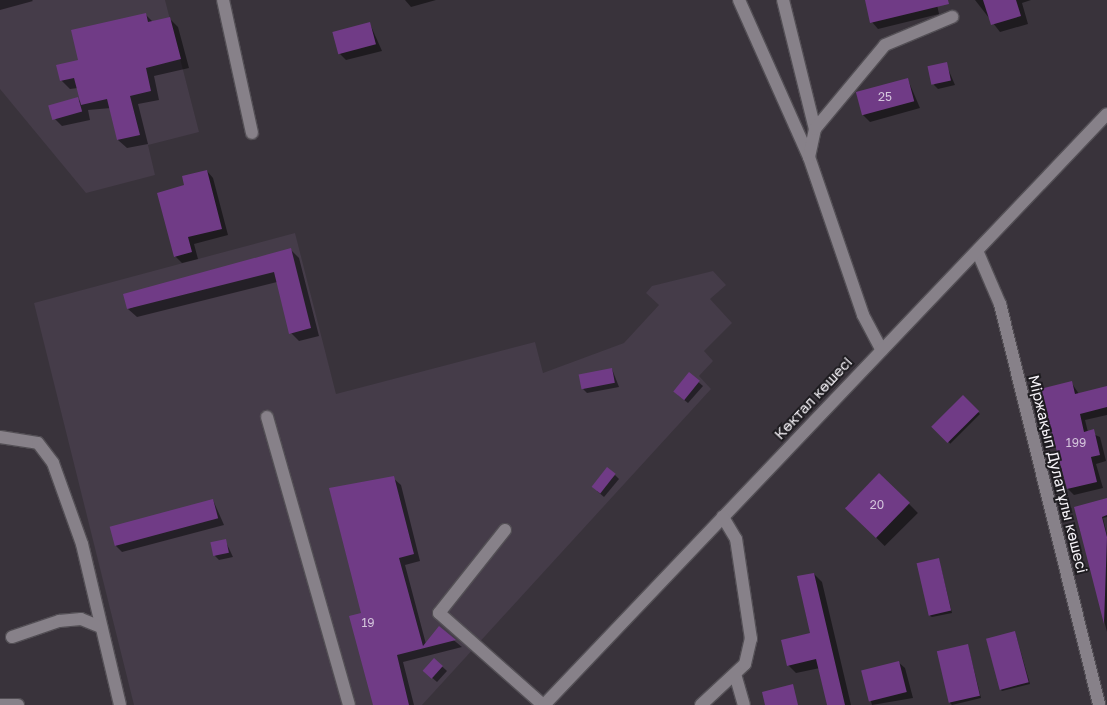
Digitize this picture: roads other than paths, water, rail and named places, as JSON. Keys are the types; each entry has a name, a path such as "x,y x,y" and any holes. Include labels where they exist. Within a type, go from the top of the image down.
{"street":[{"path":"223,0 252,133"},
{"path":"739,0 808,157 863,315 882,350"},
{"path":"783,0 815,129"},
{"path":"808,157 815,129 885,45 952,17"},
{"name":"Көктал көшесі","path":"543,705 882,350 978,253 1107,114"},
{"name":"Міржақып Дулатұлы көшесі","path":"978,253 1000,304 1098,705"},
{"path":"267,417 349,705"},
{"path":"0,438 38,443 52,463 82,544 120,705"},
{"path":"701,705 745,664 751,639 736,539 723,517"},
{"path":"505,530 439,613 543,705"},
{"path":"12,637 81,619 101,627"},
{"path":"735,674 744,705"},
{"path":"0,705 18,705"}]}
